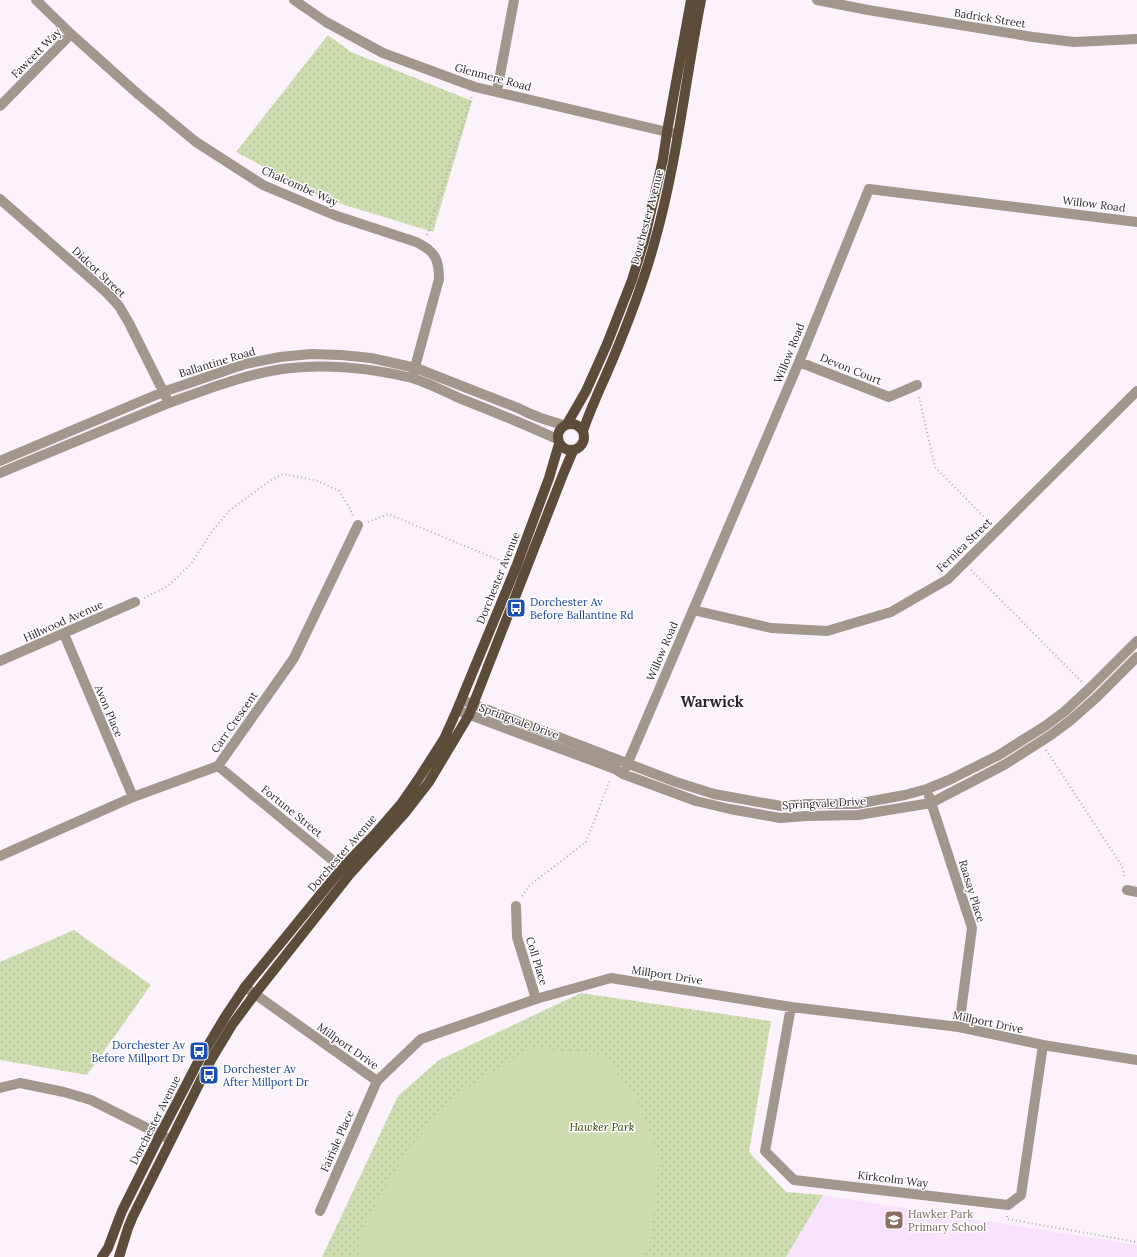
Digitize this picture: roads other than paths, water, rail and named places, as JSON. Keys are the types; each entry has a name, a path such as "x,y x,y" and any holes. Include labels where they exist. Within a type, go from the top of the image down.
{"main road":[{"name":"Dorchester Avenue","path":"102,1257 111,1242 122,1211 198,1062 212,1037 245,987 346,871 405,813 429,782 469,715 564,472 573,451 578,449 584,441 583,431 589,413 627,326 654,244 674,161 672,133 691,0"},
{"name":"Dorchester Avenue","path":"119,1257 128,1228 211,1060 232,1025 346,871 401,804 444,740 462,700 516,567 549,478 558,442 557,434 560,429 566,425 586,391 607,344 632,280 644,241 664,159 672,133 702,0"},
{"path":"566,425 575,424 583,431"},
{"path":"558,442 565,450 573,451"}],"street":[{"name":"Chalcombe Way","path":"36,0 71,34 139,95 196,142 263,185 334,215 416,242 424,246 432,253 439,266 439,279 416,368 412,378"},
{"name":"Glenmere Road","path":"294,0 326,22 383,53 475,87 672,133"},
{"path":"497,91 514,0"},
{"name":"Badrick Street","path":"817,0 884,13 1033,37 1074,42 1137,39"},
{"name":"Fawcett Way","path":"0,106 71,34"},
{"name":"Willow Road","path":"619,771 628,763 799,362 869,189 1137,222"},
{"name":"Didcot Street","path":"0,200 106,292 119,306 169,403"},
{"name":"Ballantine Road","path":"0,461 163,392 245,364 280,357 311,354 371,358 416,368 518,408 533,416 566,425"},
{"name":"Devon Court","path":"799,362 889,397 917,385"},
{"name":"Ballantine Road","path":"0,473 169,403 248,376 282,369 311,367 342,367 371,370 412,378 531,427 558,442"},
{"name":"Fernlea Street","path":"693,610 771,628 827,631 891,612 948,579 1137,391"},
{"name":"Carr Crescent","path":"0,856 133,797 218,766 294,658 358,525"},
{"name":"Hillwood Avenue","path":"0,661 135,602"},
{"name":"Avon Place","path":"64,634 133,797"},
{"name":"Springvale Drive","path":"462,700 700,790 732,798 781,806 807,804 856,804 905,795 927,789 949,780 999,755 1064,712 1137,641"},
{"name":"Springvale Drive","path":"457,710 696,801 780,818 858,815 931,803 1004,765 1071,720 1097,697 1137,657"},
{"name":"Fortune Street","path":"218,766 346,871"},
{"name":"Raasay Place","path":"927,789 972,928 959,1027"},
{"name":"Coll Place","path":"516,906 517,937 536,999"},
{"name":"Millport Drive","path":"245,987 377,1081 421,1039 536,999 611,978 791,1007 959,1027 1043,1045 1137,1060"},
{"name":"Kirkcolm Way","path":"791,1007 765,1151 794,1180 1008,1205 1021,1195 1043,1045"},
{"name":"Fairisle Place","path":"320,1211 377,1081"},
{"path":"0,1088 20,1083 91,1100 171,1140"}],"place":[{"name":"Dorchester Av Before Ballantine Rd","path":"516,608"},
{"name":"Dorchester Av Before Millport Dr","path":"199,1051"},
{"name":"Dorchester Av After Millport Dr","path":"209,1075"},
{"name":"Hawker Park Primary School","path":"894,1220"}],"district":[{"name":"Warwick","path":"712,702"}],"park label":[{"name":"Hawker Park","path":"602,1127"}]}
